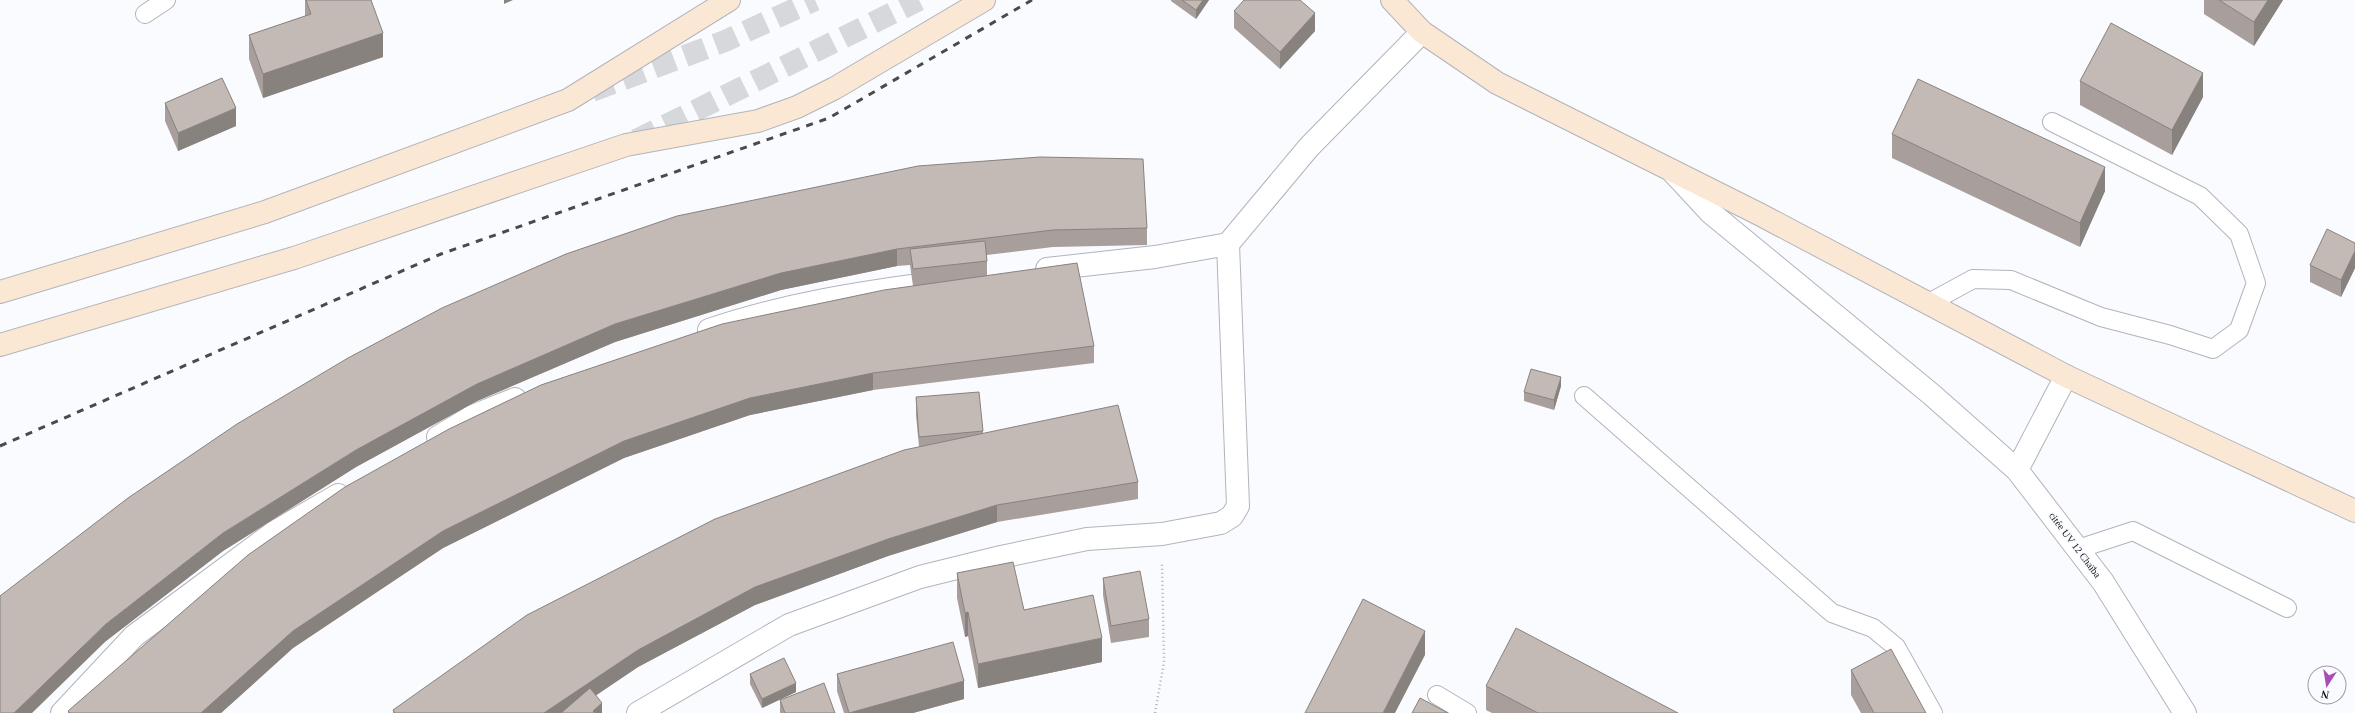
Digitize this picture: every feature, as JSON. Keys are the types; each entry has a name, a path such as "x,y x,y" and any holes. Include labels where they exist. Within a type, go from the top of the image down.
{"main road":[{"path":"0,292 265,212 568,100 729,0"},
{"path":"0,345 294,258 626,145 758,121 796,107 876,66 984,0"},
{"path":"1392,0 1422,32 1497,83 1671,170 2066,376 2355,511"}],"street":[{"path":"1031,271 1155,257 1228,244 1309,148 1422,32"},
{"name":"citée UV 12 Chaïba","path":"1671,170 1711,212 1931,394 2017,470 2103,582 2185,713"},
{"path":"638,713 789,625 920,577 1087,539 1162,534 1221,523 1232,516 1238,506 1228,244"},
{"path":"686,338 739,320 843,295 952,281"},
{"path":"2017,470 2066,376"},
{"path":"418,448 473,416 534,392"},
{"path":"62,713 134,636 273,533 356,485"}],"lane":[{"path":"145,14 166,0"},
{"path":"1929,304 1973,279 2011,280 2101,317 2170,335 2213,349 2239,330 2256,282 2238,234 2200,196 2052,122"},
{"path":"1584,396 1832,613 1873,628 1896,647 1933,713"},
{"path":"2078,549 2134,531 2287,608"},
{"path":"1437,695 1467,713"}],"path":[{"path":"1155,713 1164,662 1162,534"}],"building":[{"path":"306,0 371,0 383,33 263,74 249,35 311,14"},
{"path":"1182,0 1203,0 1196,10"},
{"path":"1244,0 1300,0 1315,13 1280,52 1234,11"},
{"path":"2219,0 2268,0 2254,22"},
{"path":"2111,23 2203,73 2172,130 2080,81"},
{"path":"222,78 236,108 178,133 165,103"},
{"path":"1918,79 2105,167 2080,223 1892,134"},
{"path":"1040,157 1143,159 1147,228 1053,230 897,249 781,273 615,324 477,384 356,450 223,533 106,624 14,713 0,713 0,596 128,498 237,424 348,358 442,308 566,254 677,216 918,166"},
{"path":"2327,229 2355,243 2355,251 2341,280 2310,265"},
{"path":"985,241 987,261 913,269 910,249"},
{"path":"1077,263 1094,346 873,373 750,398 624,441 443,531 293,631 201,713 70,713 68,711 248,555 345,487 449,429 541,385 722,324 884,290"},
{"path":"1531,369 1561,377 1554,400 1524,392"},
{"path":"979,392 983,431 919,437 916,397"},
{"path":"1118,405 1138,482 997,505 888,539 755,587 638,650 544,713 395,713 393,710 527,615 715,519 904,450"},
{"path":"1013,562 1024,610 1093,595 1102,638 978,664 968,612 965,613 957,573"},
{"path":"1140,571 1149,619 1111,626 1103,578"},
{"path":"1363,599 1425,631 1383,713 1305,713"},
{"path":"1516,628 1678,713 1538,713 1486,686"},
{"path":"953,642 964,681 849,713 837,674"},
{"path":"1891,649 1926,713 1874,713 1851,670"},
{"path":"784,658 796,683 762,699 750,674"},
{"path":"824,683 835,713 785,713 780,700"},
{"path":"590,688 602,703 593,711 595,713 561,713"},
{"path":"1420,698 1448,713 1412,713"}],"tunnel":[{"path":"592,91 725,41 815,0"},
{"path":"636,140 919,0"}],"railway":[{"path":"0,446 441,254 829,118 1032,0"}]}
